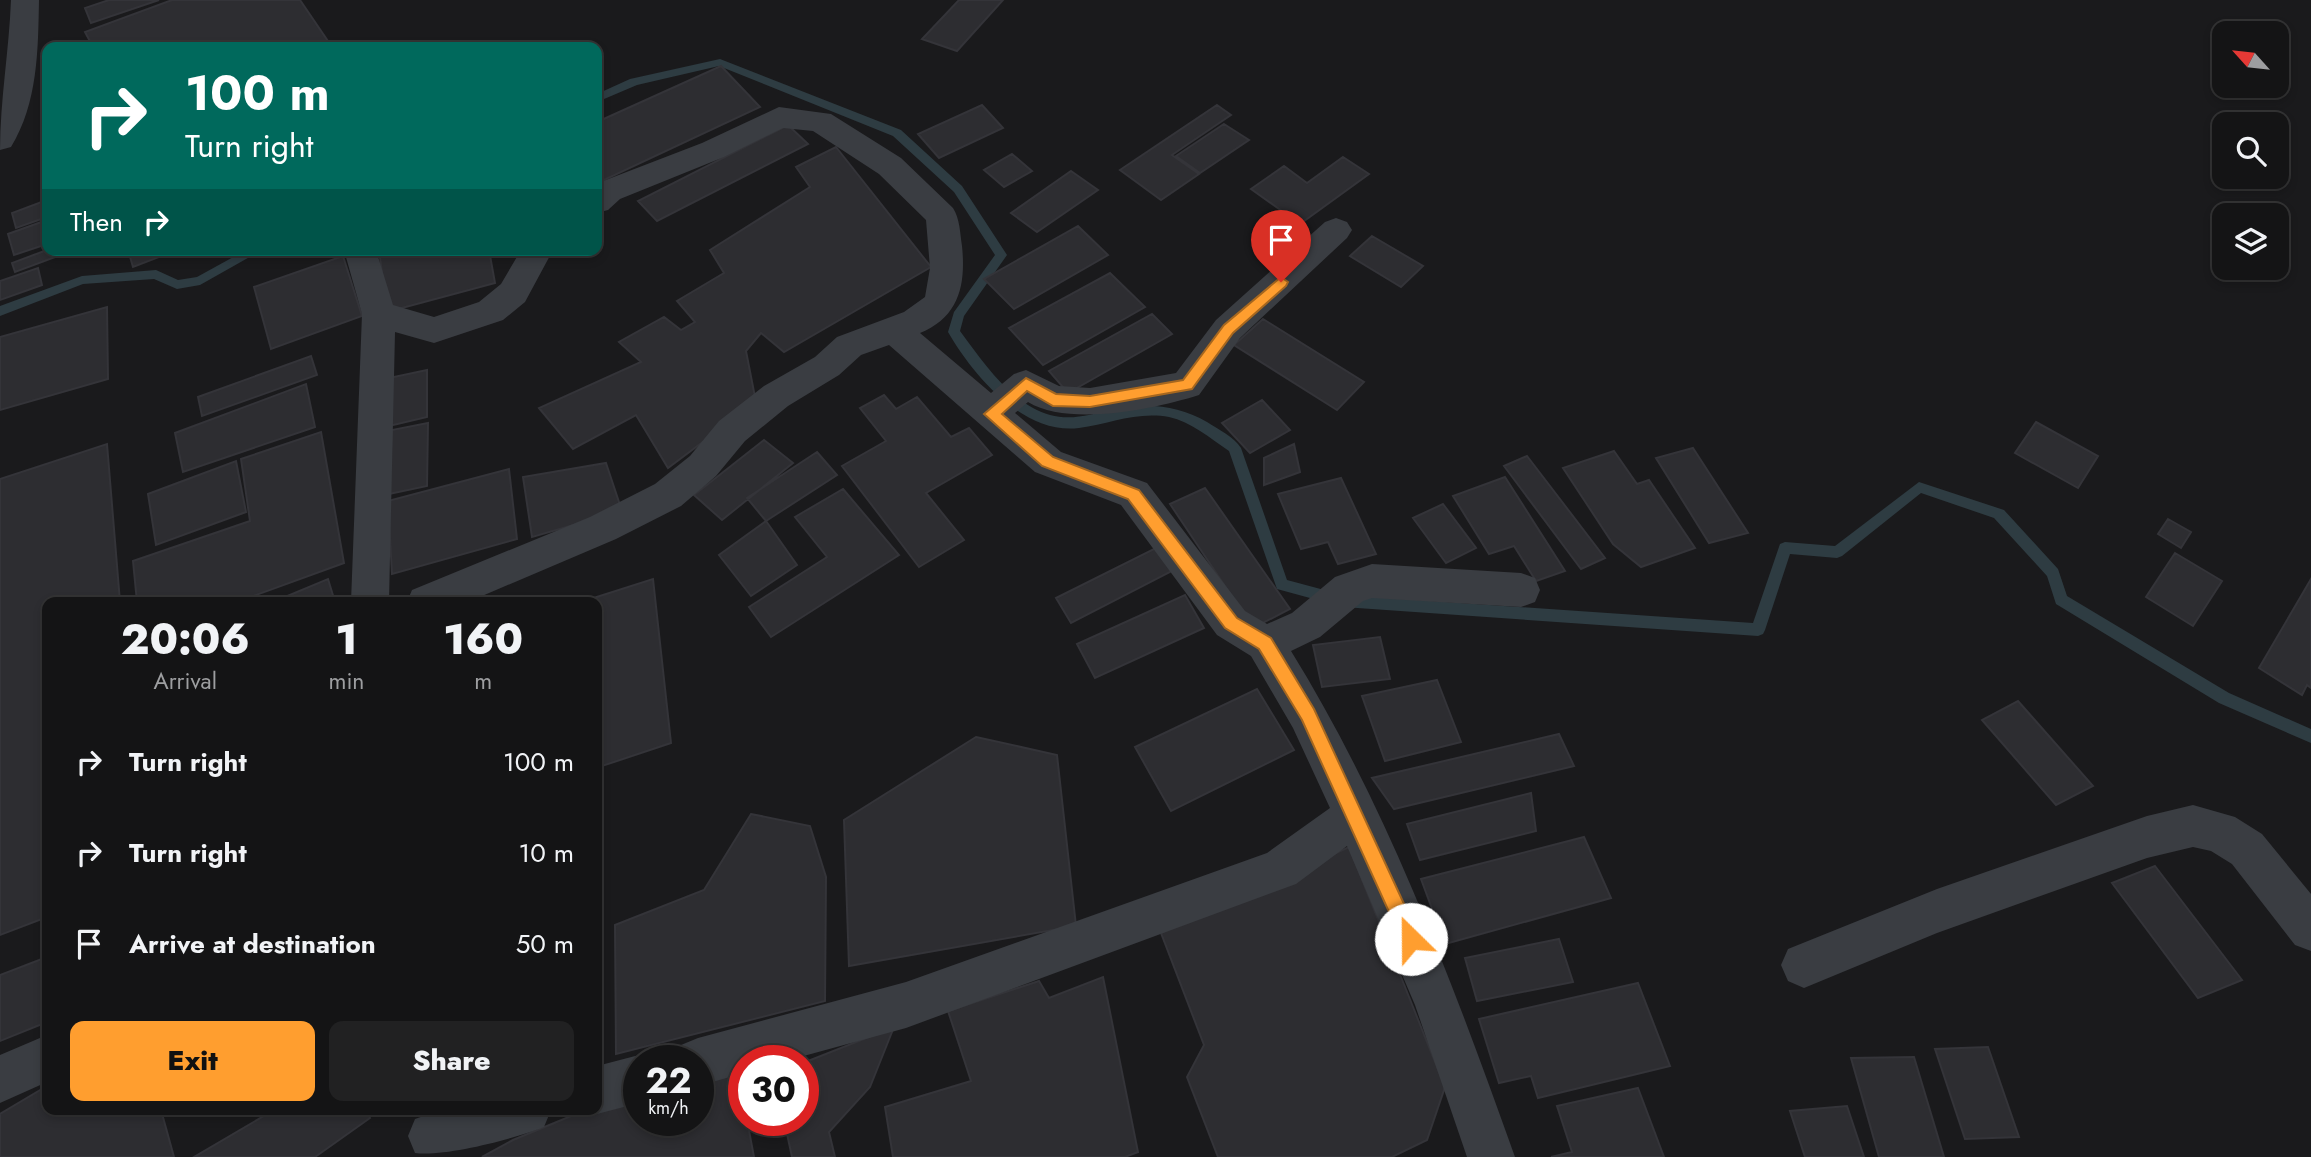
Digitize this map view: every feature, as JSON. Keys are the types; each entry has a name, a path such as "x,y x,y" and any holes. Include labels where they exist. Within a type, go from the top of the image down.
{"street":[{"path":"0,140 18,96 24,44 25,0"},
{"path":"438,597 603,528 668,495 703,466 732,431 776,396 827,366 849,346 894,330 930,313 942,299 946,285 942,215 890,166 820,121 779,117 713,150 610,191 602,198"},
{"path":"992,414 1026,384 1053,400 1090,402 1187,385 1228,329 1336,230"},
{"path":"362,256 379,314 370,597"},
{"path":"379,314 434,330 491,311 513,293 534,256"},
{"path":"894,330 1048,462 1134,494 1231,623 1265,643 1308,715 1402,917 1438,1005 1491,1157"},
{"path":"1265,643 1306,625 1349,589 1372,581 1521,590"},
{"path":"714,1058 906,1005 1281,869 1353,816"},
{"path":"1804,965 1937,911 2147,837 2193,826 2220,832 2247,849 2311,929"},
{"path":"0,1079 42,1060"},
{"path":"602,1089 623,1083"},
{"path":"431,1134 507,1115"}],"building":[{"path":"109,0 159,0 91,23 85,8"},
{"path":"172,0 300,0 329,42 90,42 85,32"},
{"path":"959,0 1003,0 957,51 922,39"},
{"path":"721,66 760,107 604,180 602,120"},
{"path":"982,105 1003,128 939,158 918,134"},
{"path":"1217,105 1231,115 1172,155 1199,174 1161,200 1120,170"},
{"path":"1224,124 1249,140 1200,173 1176,156"},
{"path":"788,125 808,144 657,221 638,201"},
{"path":"836,147 931,267 784,352 761,333 746,351 756,402 668,468 636,415 573,449 539,408 641,362 619,342 664,317 681,330 695,322 677,301 724,273 710,250 810,187 796,167"},
{"path":"1012,154 1032,171 1004,187 984,170"},
{"path":"1343,157 1369,174 1300,224 1251,189 1284,166 1307,183"},
{"path":"1071,171 1098,190 1037,232 1011,213"},
{"path":"42,202 42,219 16,228 12,213"},
{"path":"42,222 42,246 14,255 8,234"},
{"path":"1078,226 1108,255 1014,309 984,279"},
{"path":"1372,236 1423,266 1401,287 1350,256"},
{"path":"42,252 42,256 58,256 15,272 12,263"},
{"path":"130,256 161,256 133,267"},
{"path":"343,256 362,316 271,349 254,287"},
{"path":"380,256 490,256 495,283 387,312"},
{"path":"38,268 42,285 0,300 0,281"},
{"path":"1110,273 1145,307 1043,365 1009,328"},
{"path":"107,307 108,379 0,410 0,337"},
{"path":"1152,314 1172,334 1068,393 1049,371"},
{"path":"1263,319 1364,382 1337,410 1234,345"},
{"path":"311,356 317,375 202,416 198,397"},
{"path":"427,370 427,417 389,426 389,378"},
{"path":"306,384 315,427 183,472 175,433"},
{"path":"884,395 896,409 917,397 951,437 969,428 992,455 926,493 964,540 919,567 842,466 886,441 860,408"},
{"path":"1262,400 1290,430 1250,453 1222,423"},
{"path":"2036,422 2098,456 2078,488 2015,453"},
{"path":"428,423 427,486 389,494 392,430"},
{"path":"321,432 344,563 251,597 137,597 133,561 250,521 241,459"},
{"path":"764,440 793,463 722,520 694,495"},
{"path":"107,444 120,597 42,597 42,919 0,935 0,479"},
{"path":"1294,444 1300,472 1264,485 1264,458"},
{"path":"1693,448 1748,533 1709,543 1656,458"},
{"path":"1614,451 1637,484 1649,480 1695,548 1641,567 1613,544 1563,468"},
{"path":"817,452 837,475 766,521 747,498"},
{"path":"1527,456 1605,558 1581,569 1504,466"},
{"path":"236,461 246,512 156,545 148,494"},
{"path":"606,463 622,511 532,537 523,477"},
{"path":"509,469 517,539 392,574 388,501"},
{"path":"1505,477 1565,571 1536,581 1514,546 1489,554 1453,496"},
{"path":"1341,478 1376,554 1338,564 1328,542 1301,549 1278,494"},
{"path":"1205,488 1290,609 1253,628 1170,504"},
{"path":"843,489 899,555 771,637 749,607 827,557 795,517"},
{"path":"1443,504 1476,548 1446,563 1413,518"},
{"path":"2168,519 2191,532 2181,548 2158,534"},
{"path":"766,521 797,565 751,596 719,555"},
{"path":"1156,548 1172,571 1071,623 1056,598"},
{"path":"2175,553 2222,581 2193,626 2146,597"},
{"path":"328,579 333,597 285,597"},
{"path":"653,579 671,743 602,766 602,597 597,597"},
{"path":"2311,579 2311,688 2307,685 2302,695 2259,668"},
{"path":"1185,595 1204,628 1095,678 1077,644"},
{"path":"1380,637 1390,679 1322,687 1313,645"},
{"path":"1437,680 1461,742 1385,761 1362,696"},
{"path":"1257,689 1294,750 1171,811 1135,747"},
{"path":"2018,701 2093,786 2056,805 1982,720"},
{"path":"1559,734 1574,766 1394,809 1372,778"},
{"path":"976,737 1057,755 1076,926 849,966 844,820"},
{"path":"1531,793 1536,831 1420,860 1407,824"},
{"path":"751,814 810,826 826,877 825,1001 651,1045 623,1045 623,1052 616,1054 615,925 704,890"},
{"path":"1584,837 1611,898 1445,944 1421,879"},
{"path":"1349,847 1445,1087 1427,1140 1392,1157 1218,1157 1187,1077 1204,1045 1161,933"},
{"path":"2155,866 2242,980 2198,998 2112,883"},
{"path":"1559,939 1573,982 1477,1001 1465,958"},
{"path":"42,959 42,1024 0,1041 0,975"},
{"path":"1103,977 1138,1152 1125,1157 893,1157 885,1107 971,1081 948,1011 1039,981 1049,998"},
{"path":"1638,983 1670,1066 1538,1098 1531,1076 1499,1083 1479,1019"},
{"path":"894,1027 870,1087 829,1132 835,1157 792,1157 787,1136 819,1136 819,1057"},
{"path":"1988,1047 2019,1137 1965,1139 1935,1049"},
{"path":"1914,1057 1944,1157 1879,1157 1851,1058"},
{"path":"728,1076 728,1136 750,1136 754,1157 482,1157 513,1140 574,1115 602,1115 602,1106 623,1100 623,1136 714,1136 714,1079"},
{"path":"1638,1088 1664,1157 1551,1157 1572,1152 1557,1106"},
{"path":"42,1089 42,1115 162,1115 174,1157 0,1157 0,1114"},
{"path":"1847,1106 1864,1157 1805,1157 1790,1111"},
{"path":"265,1115 368,1115 370,1118 315,1157 194,1157"}],"waterway":[{"path":"602,96 634,82 720,62 897,133 958,189 1001,255 958,315 954,332 989,377 1016,403 1049,420 1074,423 1135,411 1166,411 1192,420 1219,437 1234,448 1282,585 1343,601 1758,630 1785,548 1837,552 1919,487 1999,514 2053,573 2061,600 2224,698 2311,736"},
{"path":"0,311 82,280 156,274 177,285 200,281 245,256"}],"route":[{"path":"1281,282 1228,329 1187,385 1090,402 1053,400 1026,384 992,414 1048,462 1134,494 1231,623 1265,643 1308,715 1411,939"}]}
